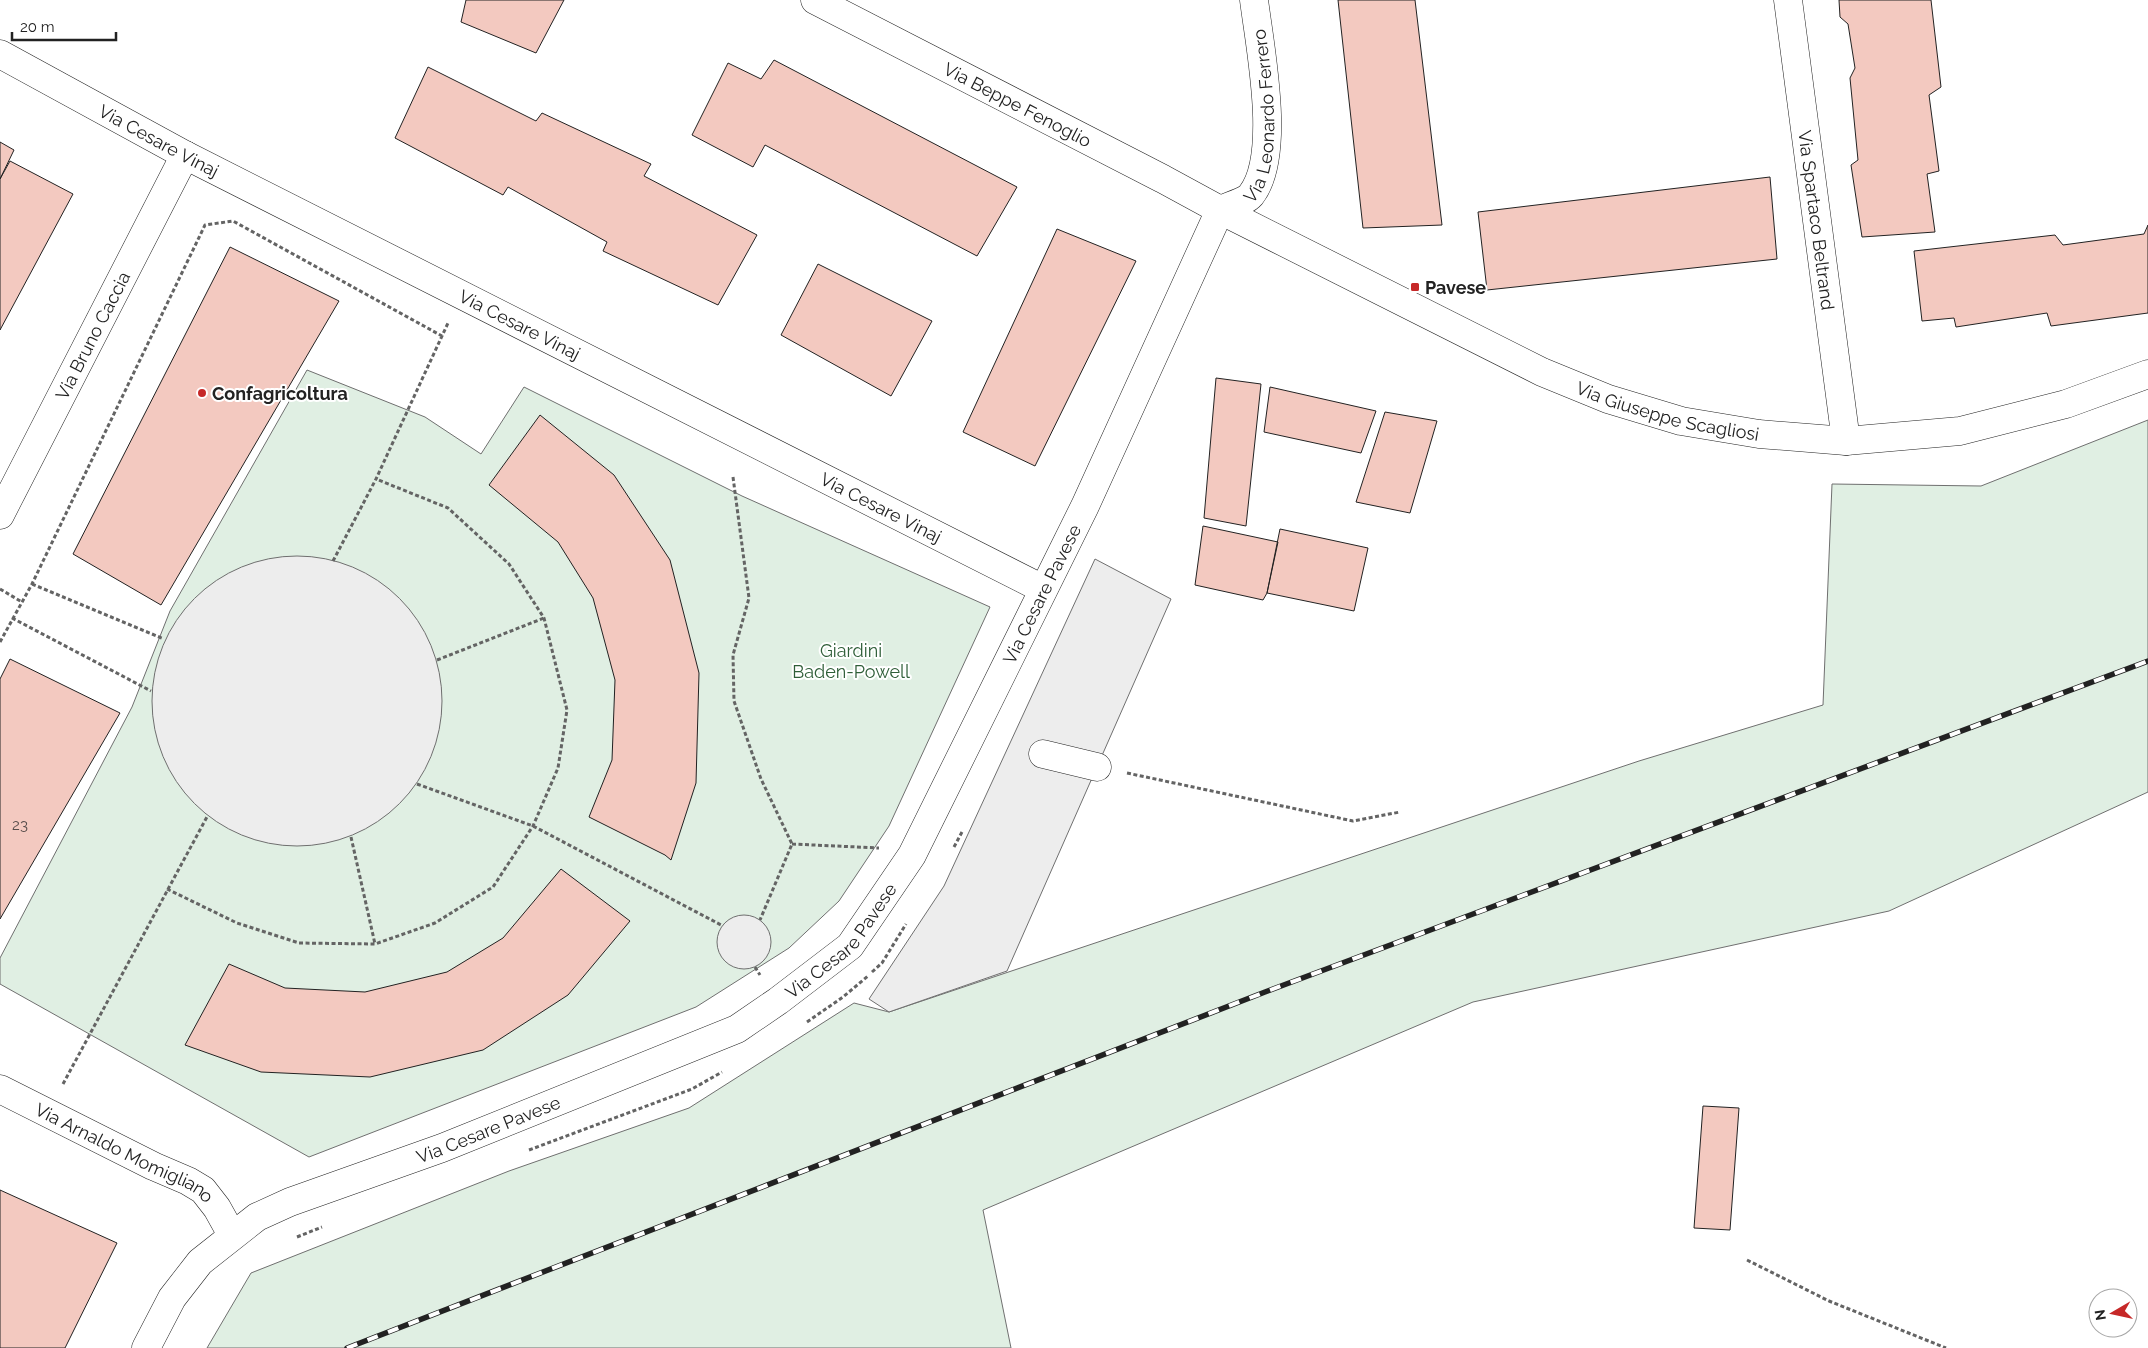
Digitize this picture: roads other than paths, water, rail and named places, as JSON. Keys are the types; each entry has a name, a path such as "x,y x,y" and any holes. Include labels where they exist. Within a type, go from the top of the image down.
{"street":[{"name":"Via Beppe Fenoglio","path":"815,0 1164,179 1220,210"},
{"name":"Via Leonardo Ferrero","path":"1220,210 1250,196 1264,170 1268,127 1254,0"},
{"name":"Via Spartaco Beltrand","path":"1788,0 1846,441"},
{"name":"Via Cesare Vinaj","path":"0,54 185,155 1044,590"},
{"name":"Via Bruno Caccia","path":"0,515 185,155"},
{"name":"Via Giuseppe Scagliosi","path":"1220,210 1542,372 1608,399 1681,420 1760,434 1846,441 1960,431 2066,404 2148,374"},
{"name":"Via Cesare Pavese","path":"146,1348 172,1298 200,1262 232,1234 257,1217 290,1202 442,1148 737,1029 778,1001 850,946 912,856 1085,506 1220,210"},
{"path":"1043,754 1097,767"},
{"name":"Via Arnaldo Momigliano","path":"0,1089 203,1190 218,1208 232,1234"}],"railway":[{"path":"347,1348 1265,992 2148,661"}],"place":[{"name":"Pavese","path":"1415,287"},
{"name":"Confagricoltura","path":"202,393"}],"park label":[{"name":"Giardini Baden-Powell","path":"851,660"}]}
